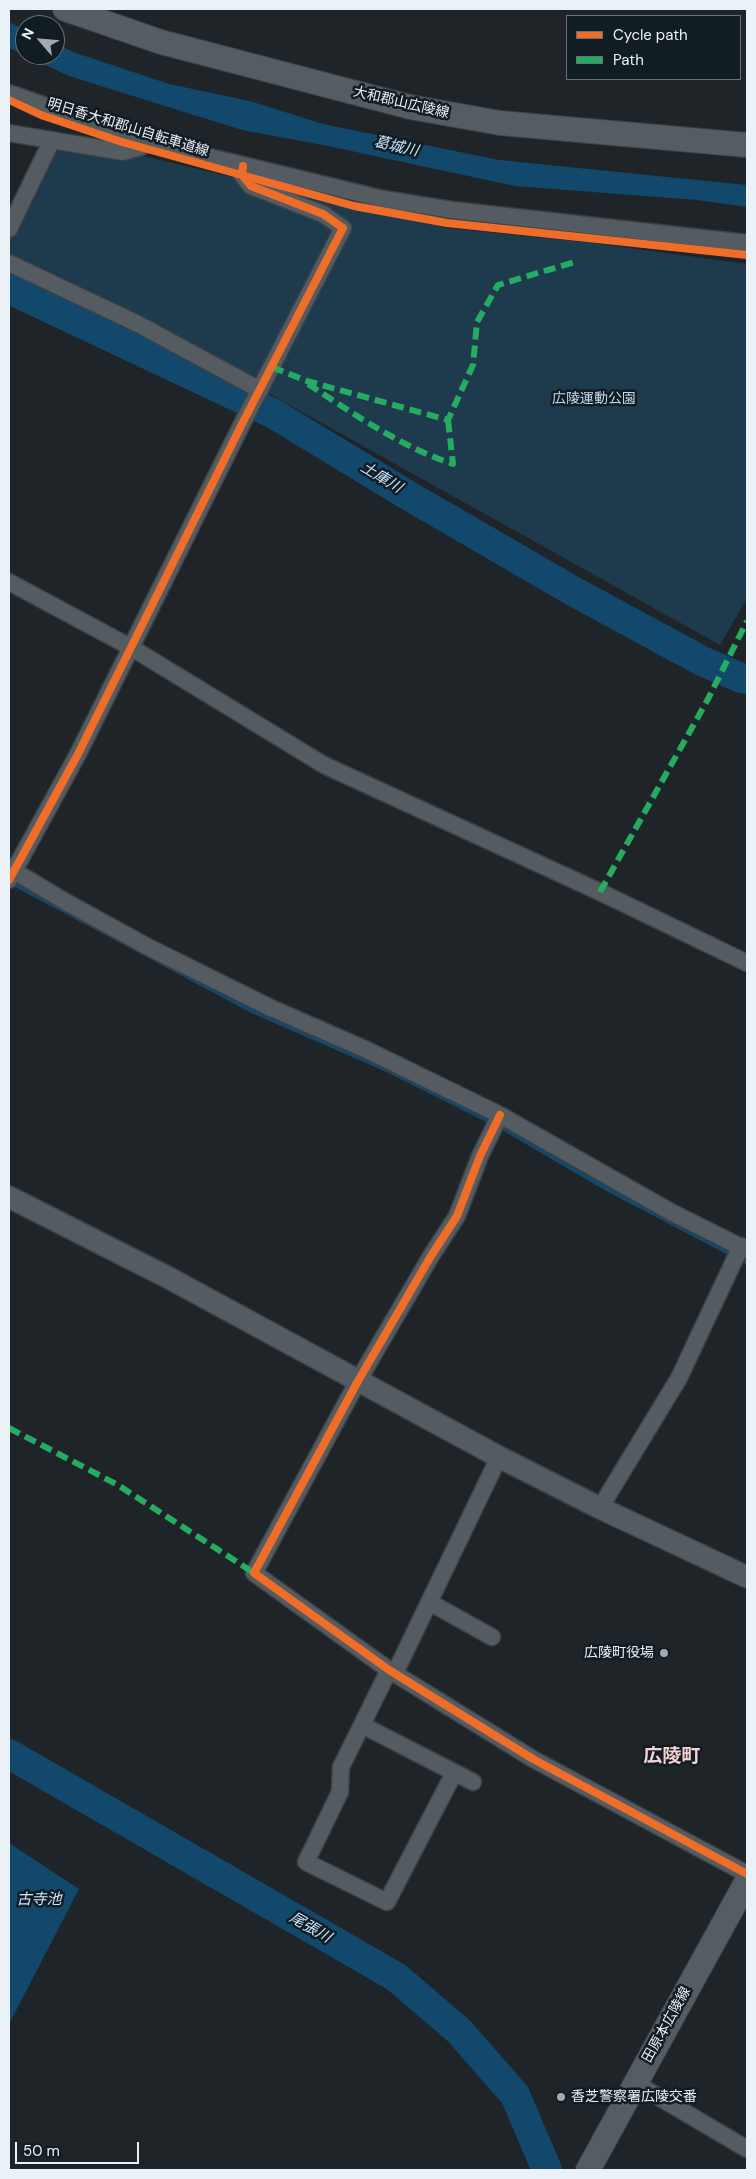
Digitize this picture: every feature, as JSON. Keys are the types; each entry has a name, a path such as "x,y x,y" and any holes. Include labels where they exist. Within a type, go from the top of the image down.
{"main road":[{"name":"大和郡山広陵線","path":"65,9 161,42 410,107 500,123 747,145"},
{"name":"田原本広陵線","path":"588,2170 746,1884"}],"street":[{"path":"9,93 148,142 383,199 452,210 747,243"},
{"path":"9,132 123,152 141,147 148,142"},
{"path":"9,229 52,140"},
{"path":"243,166 242,175 251,186 323,214 343,228 243,422 78,754 11,873 150,948 271,1008 367,1050 500,1116 671,1212 744,1248 734,1261 679,1378 600,1508"},
{"path":"9,263 138,324 260,390"},
{"path":"9,582 132,648 324,765 600,892 747,963"},
{"path":"500,1116 480,1156 457,1216 358,1381 254,1573 392,1671 533,1759 746,1884"},
{"path":"9,1197 169,1278 499,1457 600,1508 747,1577"},
{"path":"454,1773 386,1902 306,1862 340,1792 341,1767 429,1602 499,1457"},
{"path":"429,1602 492,1637"},
{"path":"362,1725 473,1782"},
{"path":"635,2083 747,2149"}],"green space":[{"name":"広陵運動公園","path":"46,133 447,228 593,243 747,264 747,598 720,645 259,388 9,274 9,218"}],"water":[{"path":"9,22 15,25 15,51 9,48"},
{"name":"葛城川","path":"65,48 169,84 250,101 323,124 499,160 747,185 747,207 697,200 515,186 328,146 242,130 69,76 45,65 65,65"},
{"name":"古寺池","path":"9,1843 79,1889 9,2024"}],"waterway":[{"name":"土庫川","path":"9,289 274,414 409,496 573,591 702,661 747,679"},
{"path":"11,882 253,1011 388,1070 502,1127 606,1188 747,1262"},
{"name":"尾張川","path":"9,1754 396,1977 459,2031 515,2095 547,2170"}],"marked path":[{"path":"272,367 307,381 448,420 473,365 477,322 498,285 578,261"},
{"path":"308,384 396,439 415,449 453,464 448,420"},
{"path":"600,892 708,699 747,621"},
{"path":"9,1428 118,1485 254,1573"}],"cycle path":[{"name":"明日香大和郡山自転車道線","path":"9,100 41,115 122,142 354,206 447,223 747,255"},
{"path":"9,880 78,754 243,422 343,228 323,214 251,186 242,175 243,166"},
{"path":"500,1115 480,1156 457,1216 431,1256 358,1381 254,1573 389,1670 533,1759 747,1874"}],"place":[{"name":"広陵町役場","path":"664,1653"},
{"name":"香芝警察署広陵交番","path":"561,2097"}],"district":[{"name":"広陵町","path":"672,1757"}]}
